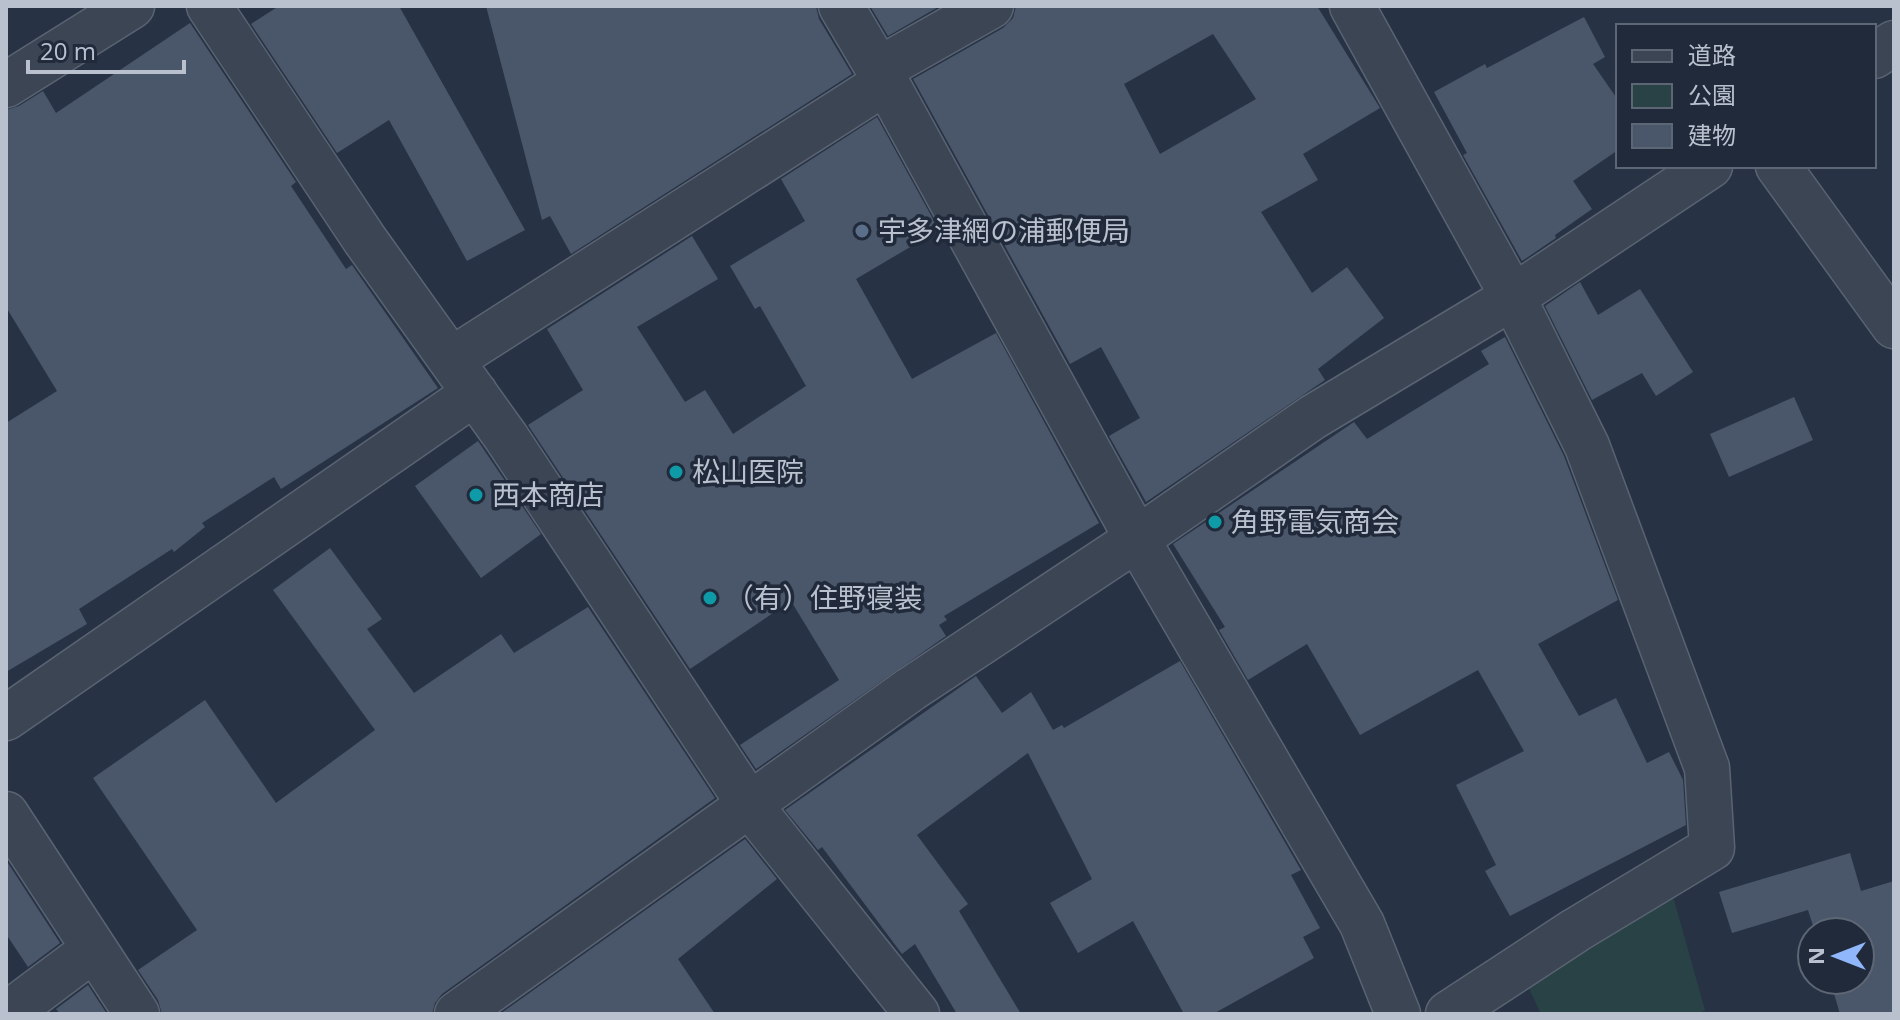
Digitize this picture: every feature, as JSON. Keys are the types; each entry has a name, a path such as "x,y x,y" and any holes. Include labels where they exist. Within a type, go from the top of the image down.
{"street":[{"path":"6,85 132,6"},
{"path":"209,6 365,240 463,377 749,804 917,1014"},
{"path":"841,6 1137,539 1362,924 1398,1014"},
{"path":"6,718 463,377 882,76 991,6"},
{"path":"1352,6 1513,297 1587,446 1707,768 1712,848 1576,930 1448,1014"},
{"path":"1876,55 1894,43"},
{"path":"457,1014 911,689 1137,539 1313,417 1513,297 1707,168"},
{"path":"1779,168 1894,326"},
{"path":"6,814 137,1014"},
{"path":"7,1014 94,949"}],"green space":[{"path":"1672,893 1705,1010 1697,1014 1541,1014 1525,980"}],"building":[{"path":"279,6 399,6 525,230 467,261 389,120 337,153 251,24"},
{"path":"486,6 816,6 819,19 852,74 571,254 550,216 542,220"},
{"path":"870,6 940,6 888,36"},
{"path":"1016,6 1317,6 1380,108 1303,154 1318,180 1261,212 1312,293 1347,267 1384,318 1318,369 1325,380 1146,502 1109,436 1140,418 1101,347 1070,364 913,79 1003,28 1013,18","holes":["1213,34 1256,99 1160,154 1124,84"]},
{"path":"1584,17 1605,57 1593,64 1616,97 1616,151 1573,181 1592,209 1522,261 1463,155 1467,153 1434,92 1485,64 1487,68"},
{"path":"190,23 296,182 291,186 346,269 352,265 438,388 281,489 274,477 202,523 205,527 174,552 172,549 79,609 87,624 6,672 6,423 57,391 6,307 6,110 43,91 56,113"},
{"path":"877,117 939,230 856,279 912,379 996,333 1099,523 944,616 947,620 939,625 946,636 756,769 740,745 839,680 791,601 690,669 528,425 583,390 547,329 692,236 718,279 637,327 685,402 705,390 733,434 806,386 760,306 755,309 730,266 805,221 781,179"},
{"path":"1580,282 1598,315 1640,289 1693,372 1656,396 1642,373 1592,400 1545,306"},
{"path":"1505,337 1564,456 1618,600 1538,644 1579,716 1616,698 1647,763 1669,752 1683,780 1686,825 1510,916 1485,871 1496,865 1456,785 1524,751 1478,670 1360,735 1307,644 1248,680 1219,630 1225,627 1173,544 1354,422 1367,439 1489,364 1481,351"},
{"path":"1794,397 1813,440 1729,477 1710,434"},
{"name":"西本商店","path":"478,441 541,534 481,578 415,486"},
{"path":"330,548 382,619 367,629 414,693 501,634 514,653 588,607 715,798 442,994 432,1014 162,1014 158,1000 138,970 197,930 93,778 205,700 276,803 375,730 273,590"},
{"path":"1180,661 1301,870 1291,875 1320,928 1303,937 1314,958 1213,1014 1184,1014 1133,921 1078,953 1050,903 1092,879 1028,753 917,835 968,904 959,911 1021,1014 957,1014 915,944 902,954 822,847 818,850 785,810 976,676 1002,713 1031,692 1053,730 1062,725 1064,728"},
{"path":"745,839 777,879 678,959 715,1014 500,1014"},
{"path":"1850,853 1861,891 1894,881 1894,1014 1840,1014 1835,996 1876,996 1876,916 1810,916 1808,910 1732,933 1719,892"},
{"path":"6,860 60,943 28,967 6,934"},
{"path":"88,985 107,1014 60,1014 56,1009"}],"place":[{"name":"宇多津網の浦郵便局","path":"862,231"},
{"name":"松山医院","path":"676,472"},
{"name":"西本商店","path":"476,495"},
{"name":"角野電気商会","path":"1215,522"},
{"name":"（有）住野寝装","path":"710,598"}]}
